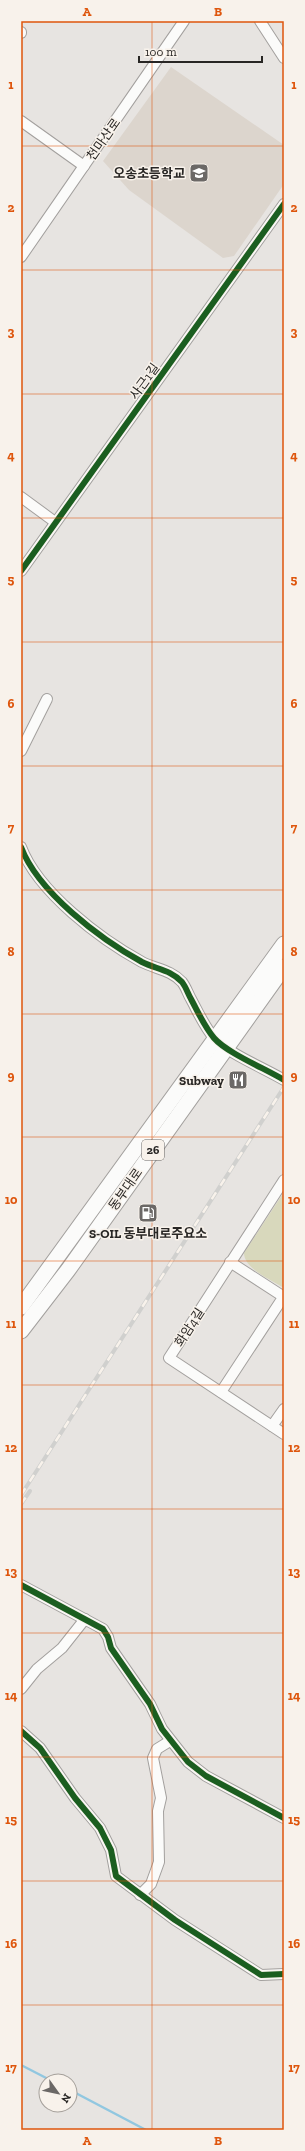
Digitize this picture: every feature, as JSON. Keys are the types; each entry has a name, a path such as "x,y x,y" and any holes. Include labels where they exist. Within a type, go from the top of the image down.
{"main road":[{"name":"동부대로","path":"21,1331 68,1270 283,946"},
{"name":"동부대로","path":"21,1307 220,1043 282,974"}],"street":[{"name":"천마산로","path":"21,257 184,21"},
{"path":"260,21 284,58"},
{"path":"21,121 84,166"},
{"name":"사근1길","path":"21,571 284,204"},
{"path":"21,498 55,522"},
{"path":"21,751 47,699"},
{"path":"21,847 27,862 34,872 80,920 118,948 144,963 169,971 183,983 201,1019 220,1043 284,1080"},
{"name":"화암4길","path":"284,1180 169,1358 284,1434"},
{"path":"221,1392 284,1297 230,1262"},
{"path":"272,1426 284,1409"},
{"path":"21,1585 103,1629 108,1637 111,1648 150,1704 170,1741 188,1762 206,1776 284,1818"},
{"path":"21,1689 37,1670 62,1648 85,1619"},
{"path":"21,1731 40,1748 75,1798 100,1828 111,1850 116,1876 140,1895 261,1975 284,1974"},
{"path":"140,1895 151,1884 159,1862 158,1811 161,1798 153,1758 157,1748 170,1741"}],"shaded area":[{"name":"오송초등학교","path":"171,67 284,145 284,184 234,256 223,258 129,190 103,161"}],"green space":[{"path":"284,1192 284,1288 253,1269 245,1259 244,1253"}],"waterway":[{"path":"21,2065 38,2074"},
{"path":"78,2094 146,2130"}],"railway":[{"path":"21,1495 284,1087"},
{"path":"21,1504 30,1491"}],"cycle path":[{"path":"21,571 284,204"},
{"path":"21,847 29,864 41,881 72,913 108,941 125,952 142,962 168,972 178,978 182,982 207,1029 220,1044 237,1055 284,1080"},
{"path":"21,1585 103,1629 108,1637 111,1648 150,1704 162,1729 188,1762 206,1776 284,1818"},
{"path":"21,1731 40,1748 75,1798 100,1828 111,1850 116,1876 175,1920 261,1975 284,1974"}],"place":[{"name":"오송초등학교","path":"199,173"},
{"name":"Subway","path":"238,1080"},
{"name":"S-OIL 동부대로주요소","path":"148,1213"}]}
